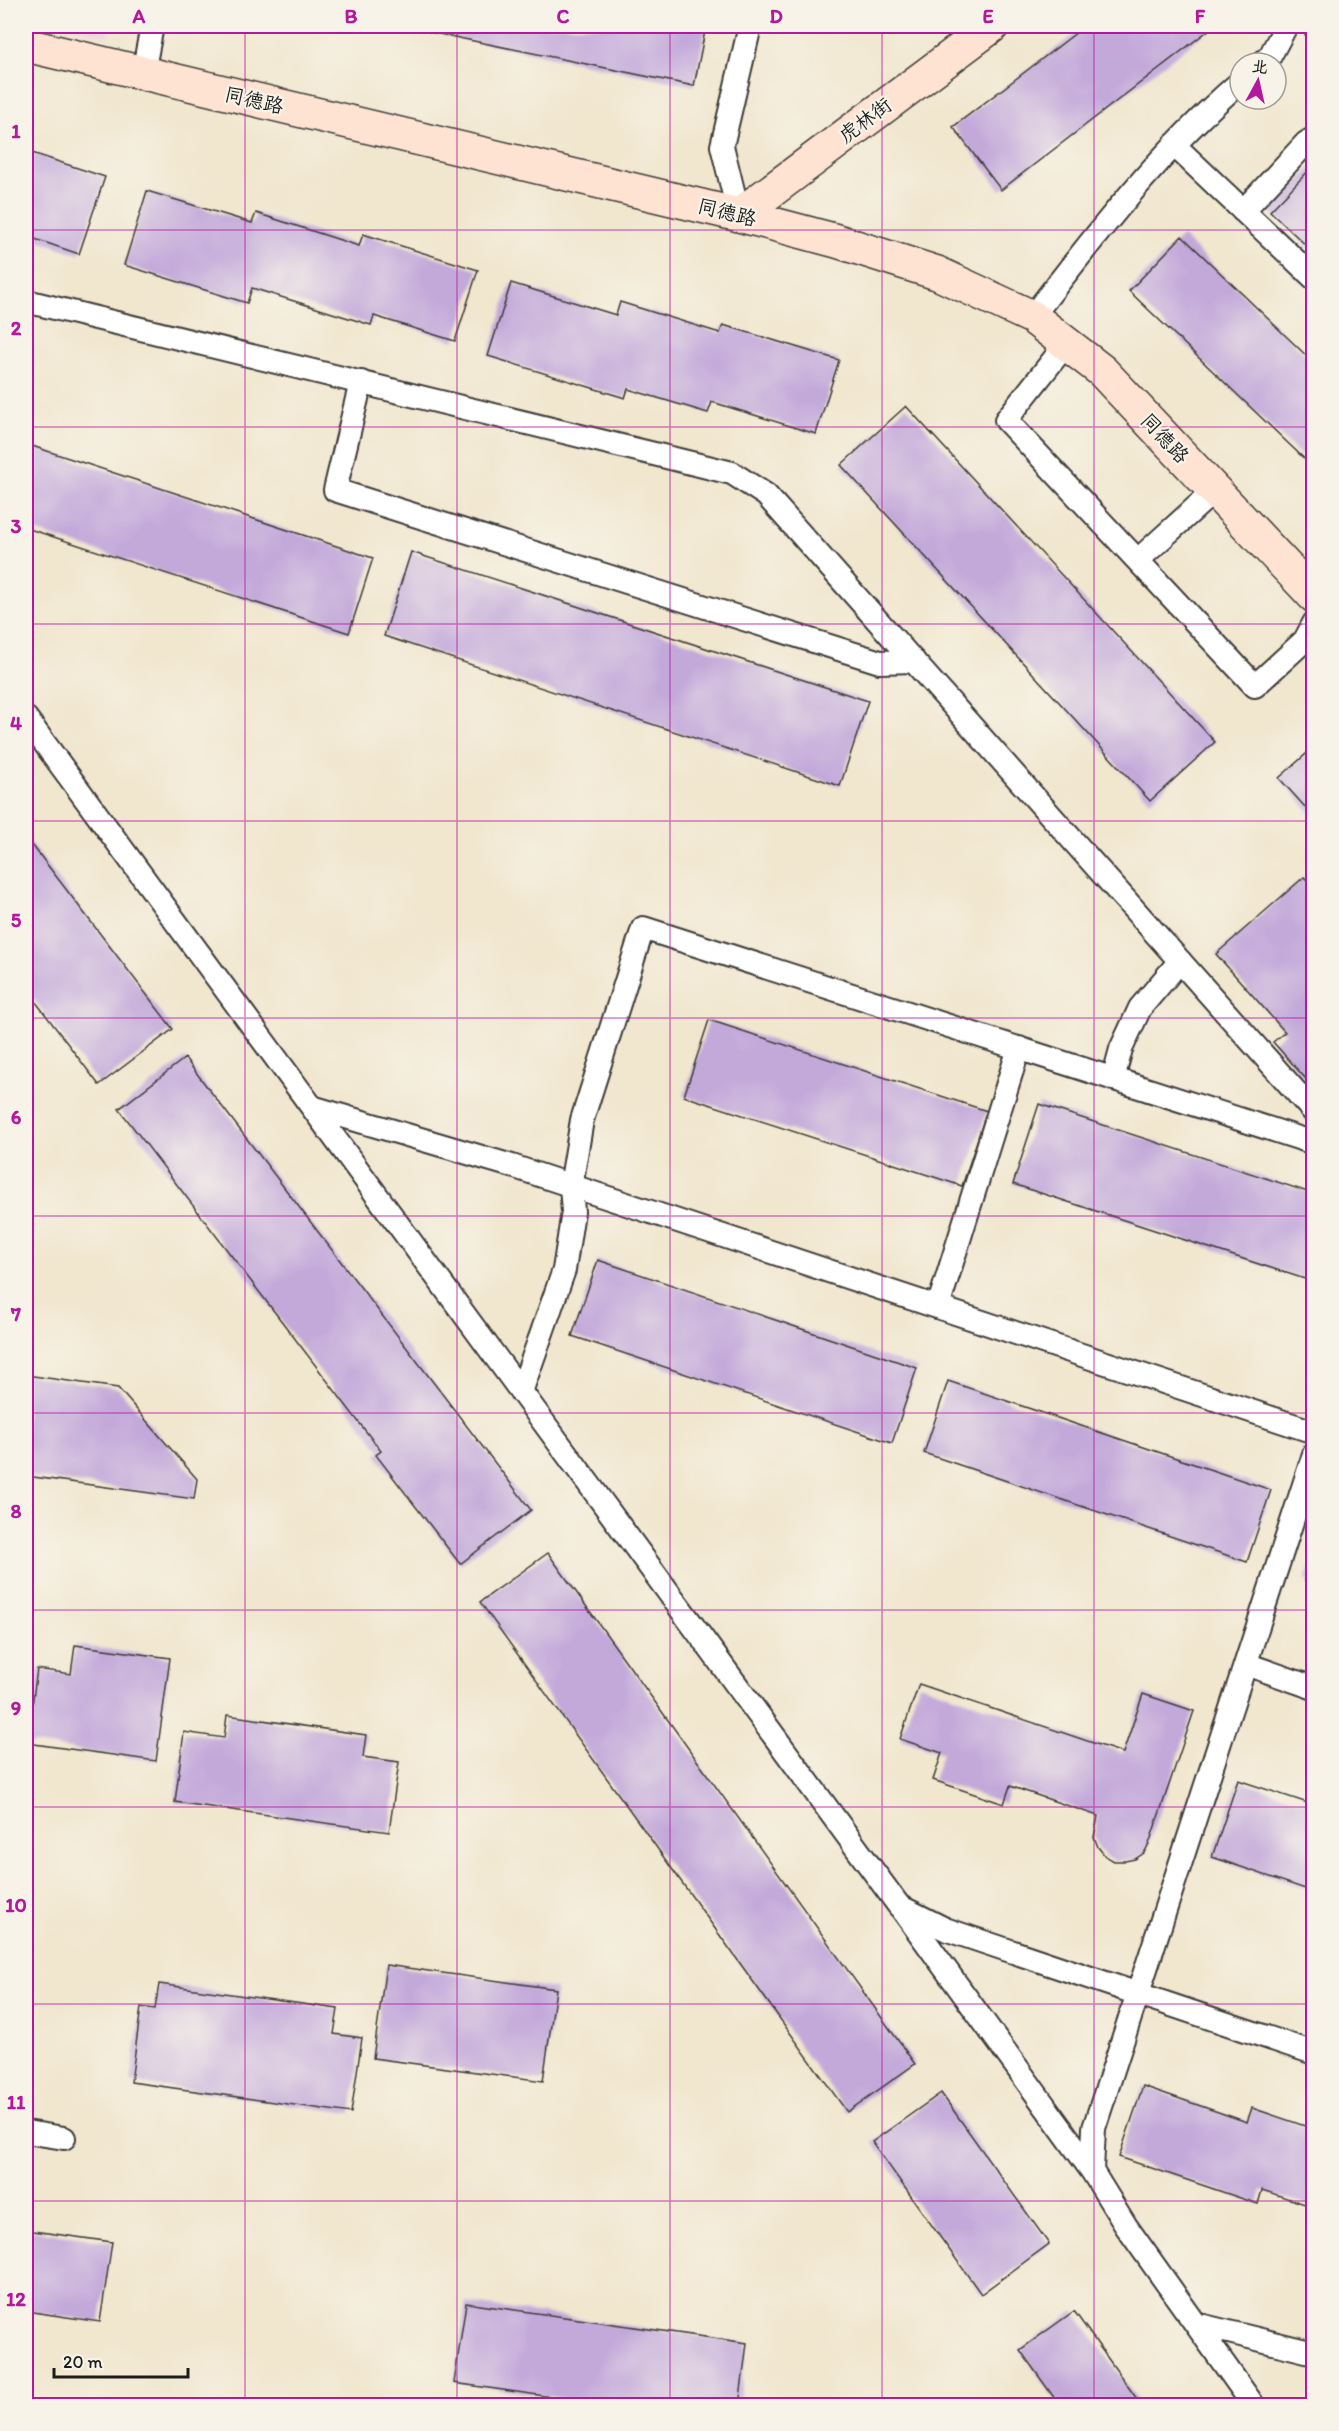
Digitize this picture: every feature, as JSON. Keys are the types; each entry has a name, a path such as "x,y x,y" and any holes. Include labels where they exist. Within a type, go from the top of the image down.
{"street":[{"name":"虎林街","path":"739,215 992,26"},
{"name":"同德路","path":"26,45 739,215 837,241 938,273 1032,316 1102,371 1314,596"}],"lane":[{"path":"142,73 152,26"},
{"path":"739,215 722,146 750,26"},
{"path":"1273,51 1286,26"},
{"path":"1032,316 1087,245 1174,145 1204,113 1228,92"},
{"path":"1243,211 1306,143 1314,138"},
{"path":"1174,145 1314,278"},
{"path":"26,301 732,473 766,495 1314,1112"},
{"path":"1066,344 1006,420 1255,686 1305,640 1314,623"},
{"path":"361,382 335,490 880,662 914,662"},
{"path":"1138,560 1214,491"},
{"path":"26,718 1092,2170 1126,2226 1254,2406"},
{"path":"521,1392 564,1270 573,1212 571,1186 582,1120 643,928 1314,1143"},
{"path":"1113,1079 1121,1049 1140,1008 1180,961"},
{"path":"938,1307 1019,1048"},
{"path":"312,1107 571,1186 1314,1432"},
{"path":"1092,2170 1094,2128 1314,1454"},
{"path":"1246,1664 1314,1688"},
{"path":"899,1906 945,1929 1314,2052"},
{"path":"26,2132 64,2138"},
{"path":"1196,2324 1314,2353"}],"shaded area":[{"path":"64,26 110,26 108,36"}],"building":[{"path":"405,26 706,26 694,86"},
{"path":"1085,26 1214,26 1001,190 953,127"},
{"path":"1314,27 1314,47 1304,33"},
{"path":"26,151 105,177 79,254 26,236"},
{"path":"1314,165 1314,253 1270,211"},
{"path":"147,191 252,223 256,213 359,246 363,234 478,270 455,341 374,316 371,325 252,288 247,303 124,265"},
{"path":"1182,236 1314,363 1314,468 1129,291"},
{"path":"511,283 616,315 620,302 720,333 723,325 839,360 816,434 712,402 708,413 628,389 625,398 488,356"},
{"path":"906,406 1215,742 1150,801 841,465"},
{"path":"26,444 373,558 349,633 26,528"},
{"path":"411,552 868,701 840,786 384,636"},
{"path":"1314,747 1314,817 1279,778"},
{"path":"26,837 173,1029 99,1085 26,989"},
{"path":"1304,877 1314,887 1314,1088 1273,1042 1285,1032 1216,954"},
{"path":"709,1020 987,1111 962,1186 684,1096"},
{"path":"185,1058 531,1510 460,1564 376,1455 381,1451 119,1109"},
{"path":"1039,1104 1314,1194 1314,1282 1013,1184"},
{"path":"598,1260 917,1368 892,1443 572,1336"},
{"path":"26,1375 118,1388 197,1479 194,1499 26,1476"},
{"path":"948,1381 1271,1490 1247,1562 924,1453"},
{"path":"548,1553 915,2064 847,2112 480,1602"},
{"path":"1314,1558 1314,1583 1305,1580"},
{"path":"75,1645 170,1658 156,1761 27,1743 37,1669 71,1674"},
{"path":"919,1684 1123,1753 1143,1694 1194,1711 1144,1853 1135,1859 1125,1861 1114,1861 1105,1856 1094,1837 1098,1816 1010,1786 1004,1804 933,1780 942,1753 900,1739"},
{"path":"227,1715 366,1735 363,1757 399,1762 389,1832 175,1802 184,1732 224,1738"},
{"path":"1238,1780 1314,1805 1314,1892 1212,1857"},
{"path":"386,1965 556,1989 543,2081 373,2058"},
{"path":"159,1984 338,2009 334,2034 362,2038 351,2113 131,2082 141,2007 155,2009"},
{"path":"1143,2086 1247,2122 1252,2108 1314,2129 1314,2207 1262,2190 1258,2204 1119,2157"},
{"path":"941,2093 1049,2244 981,2294 872,2142"},
{"path":"26,2230 112,2242 100,2322 26,2311"},
{"path":"466,2303 747,2343 739,2406 616,2406 454,2383"},
{"path":"1074,2311 1142,2406 1060,2406 1020,2350"}]}
